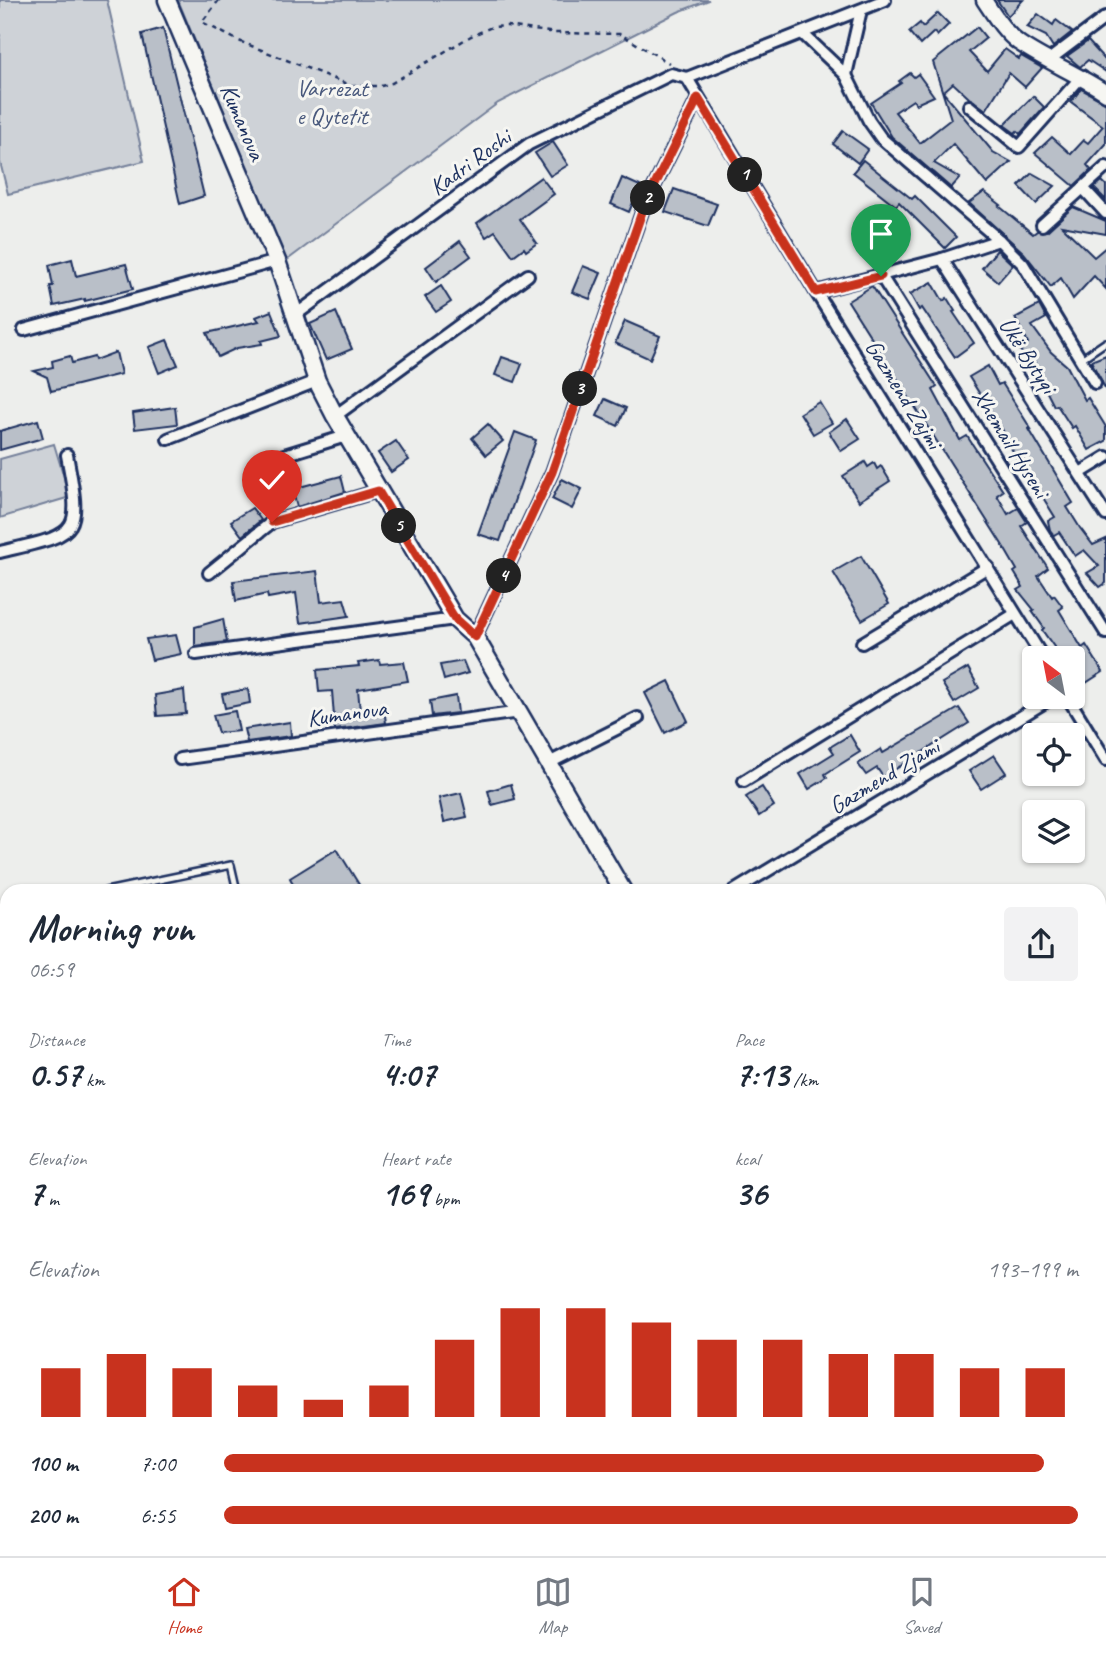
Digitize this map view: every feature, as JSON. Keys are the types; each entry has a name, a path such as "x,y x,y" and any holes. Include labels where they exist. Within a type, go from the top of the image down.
{"main road":[{"name":"Kumanova","path":"167,0 277,261 317,381 378,491 455,619 475,637 619,884"}],"street":[{"path":"687,78 885,0"},
{"path":"984,0 1002,26 1017,41 1049,61 1082,76 1106,93"},
{"path":"846,75 861,10"},
{"path":"1049,61 1106,17"},
{"path":"803,34 846,75 869,121 881,138 1023,264 1095,383"},
{"name":"Kadri Roshi","path":"294,316 529,144 671,74 687,78"},
{"path":"968,106 1019,147 1082,76"},
{"name":"Gazmend Zajmi","path":"687,78 1035,646"},
{"path":"475,637 552,472 643,209 698,98"},
{"path":"1042,225 1106,167"},
{"path":"1083,188 1106,213"},
{"path":"816,292 942,259 999,240"},
{"name":"Ukë Bytyqi","path":"942,259 1106,515"},
{"path":"24,330 277,261"},
{"path":"335,416 528,275"},
{"name":"Xhemail Hyseni","path":"881,276 1106,633"},
{"path":"168,439 317,381"},
{"path":"265,461 346,436"},
{"path":"0,552 37,543 65,533 71,528 75,519 76,502 67,456"},
{"path":"1080,473 1106,457"},
{"path":"209,573 272,522 378,491"},
{"path":"862,643 988,568"},
{"path":"744,781 1015,614"},
{"path":"196,654 455,619"},
{"name":"Gazmend Zjami","path":"746,884 1034,709"},
{"path":"1075,709 1106,760"},
{"name":"Kumanova","path":"180,759 520,712"},
{"path":"549,764 638,718"}],"lane":[{"path":"1082,359 1106,342"},
{"path":"140,884 231,865 235,884"}],"path":[{"path":"219,0 202,22 239,41 352,86 381,86 392,83 471,36 492,27 507,26 555,33 620,34 684,72 687,78"}],"green space":[{"path":"0,0 107,0 144,161 8,194 0,162"},
{"name":"Varrezat e Qytetit","path":"178,0 709,0 678,12 498,103 286,261"},
{"path":"54,444 70,497 0,518 0,459"}],"building":[{"path":"997,0 1023,0 1008,16"},
{"path":"938,13 949,24 937,36 934,32 920,45 909,32 920,23 923,27"},
{"path":"1038,14 1053,25 1056,20 1072,32 1053,47 1046,36 1027,27"},
{"path":"977,27 986,38 969,52 987,71 1005,49 1019,59 1021,56 1042,68 1025,87 1009,73 986,110 953,83 943,92 993,152 1011,162 987,184 953,144 934,163 960,178 951,188 892,137 871,103 901,83 899,81 910,73 914,77 918,74 934,96 916,104 913,100 895,112 920,143 951,119 933,62"},
{"path":"163,28 204,196 180,204 142,34"},
{"path":"1088,41 1106,61 1106,72 1088,60 1080,67 1067,56"},
{"path":"1081,89 1106,103 1106,144 1087,165 1091,170 1074,186 1035,153 1052,137 1071,154 1084,140 1088,143 1103,126 1071,102"},
{"path":"1033,96 1044,107 1020,134 1017,131 1015,133 1004,125"},
{"path":"843,131 868,149 858,163 833,144"},
{"path":"553,142 568,165 550,176 535,153"},
{"path":"863,160 912,199 915,196 956,237 945,248 899,202 896,206 853,172"},
{"path":"1032,173 1055,186 1036,204 1019,186"},
{"path":"541,177 554,194 520,219 537,243 513,256 495,231 486,237 477,223"},
{"path":"622,178 640,186 629,212 611,204"},
{"path":"1102,181 1106,185 1106,200 1094,188"},
{"path":"674,189 717,204 708,226 665,212"},
{"path":"984,192 1033,234 1047,231 1073,207 1106,221 1106,234 1062,226 1094,257 1106,247 1106,289 1094,276 1073,299 1061,278 1051,287 1024,253 969,203"},
{"path":"460,241 471,256 436,282 426,267"},
{"path":"997,250 1013,265 998,282 982,268"},
{"path":"72,259 76,276 126,264 133,289 54,306 49,265"},
{"path":"583,266 601,273 590,299 572,292"},
{"path":"932,282 943,301 947,298 974,343 955,357 910,294"},
{"path":"441,286 451,302 436,312 425,297"},
{"path":"872,286 937,387 933,390 960,440 967,436 1003,491 997,495 1008,514 1018,508 1027,522 1021,526 1048,568 1038,576 1052,597 1054,595 1063,607 1059,610 1081,646 1053,646 1042,630 1044,628 1032,611 1034,610 1018,590 1023,587 1003,546 848,301"},
{"path":"1039,305 1046,318 1032,326 1051,352 1067,366 1085,400 1088,398 1106,427 1106,441 1089,450 1075,426 1072,428 1057,405 1054,406 1037,373 1033,355 1027,359 1019,349 1028,343 1015,318"},
{"path":"271,311 281,336 261,341 262,344 237,348 218,357 207,333 259,321 256,317"},
{"path":"336,312 352,349 326,360 310,324"},
{"path":"625,321 660,336 650,359 615,343"},
{"path":"167,340 178,365 159,373 149,347"},
{"path":"116,352 121,374 77,385 51,391 47,377 34,371 53,367 52,361 70,356 72,363 94,357 95,360"},
{"path":"1106,355 1106,390 1091,361"},
{"path":"502,357 522,364 515,382 495,375"},
{"path":"988,366 998,385 1002,383 1031,429 1073,503 1067,507 1080,528 1093,545 1106,539 1106,583 1100,587 1087,573 1099,566 1084,550 1075,556 1059,532 1054,535 1050,530 1048,521 1055,517 1042,496 1037,499 1019,467 1021,466 1010,446 1012,445 969,377"},
{"path":"605,399 626,408 618,426 597,416"},
{"path":"819,402 832,423 813,434 800,413"},
{"path":"175,407 177,424 135,429 133,413"},
{"path":"847,419 860,439 841,451 829,432"},
{"path":"38,420 43,438 0,450 0,431"},
{"path":"488,424 503,441 486,455 472,438"},
{"path":"515,432 536,440 500,541 478,534"},
{"path":"396,441 409,460 391,472 378,453"},
{"path":"865,462 868,467 874,463 877,469 881,466 890,481 859,501 843,476"},
{"path":"341,476 345,492 297,507 292,489"},
{"path":"562,479 582,489 572,509 552,499"},
{"path":"252,508 261,520 242,536 231,521"},
{"path":"861,556 889,604 862,620 833,572"},
{"path":"317,571 321,602 344,599 349,616 300,623 296,593 268,598 267,594 236,601 233,581"},
{"path":"223,619 227,642 195,646 195,627"},
{"path":"176,635 181,654 152,660 146,639"},
{"path":"1086,645 1103,672 1085,684"},
{"path":"379,660 380,664 404,662 408,681 358,689 360,711 384,708 386,723 335,730 332,691 319,692 317,670 359,666 358,663"},
{"path":"463,661 468,673 444,680 440,665"},
{"path":"968,668 979,688 954,703 942,683"},
{"path":"669,681 688,721 665,733 645,693"},
{"path":"248,689 250,703 225,708 222,694"},
{"path":"184,690 186,714 157,716 155,695"},
{"path":"456,696 458,713 432,716 430,701"},
{"path":"959,708 969,723 883,777 877,768 866,775 858,764 881,749 883,753"},
{"path":"235,711 239,731 218,733 213,715"},
{"path":"290,722 291,736 247,742 244,729"},
{"path":"850,735 860,752 825,774 827,778 809,789 800,774 834,753 830,747"},
{"path":"994,755 1006,773 981,789 969,771"},
{"path":"511,784 515,799 492,805 488,791"},
{"path":"762,787 774,806 759,816 746,797"},
{"path":"461,793 467,817 444,822 439,798"},
{"path":"337,849 359,884 293,884 290,878"}],"route":[{"path":"272,522 378,491 455,619 475,637 552,472 643,209 698,98 816,292 881,276"}]}
